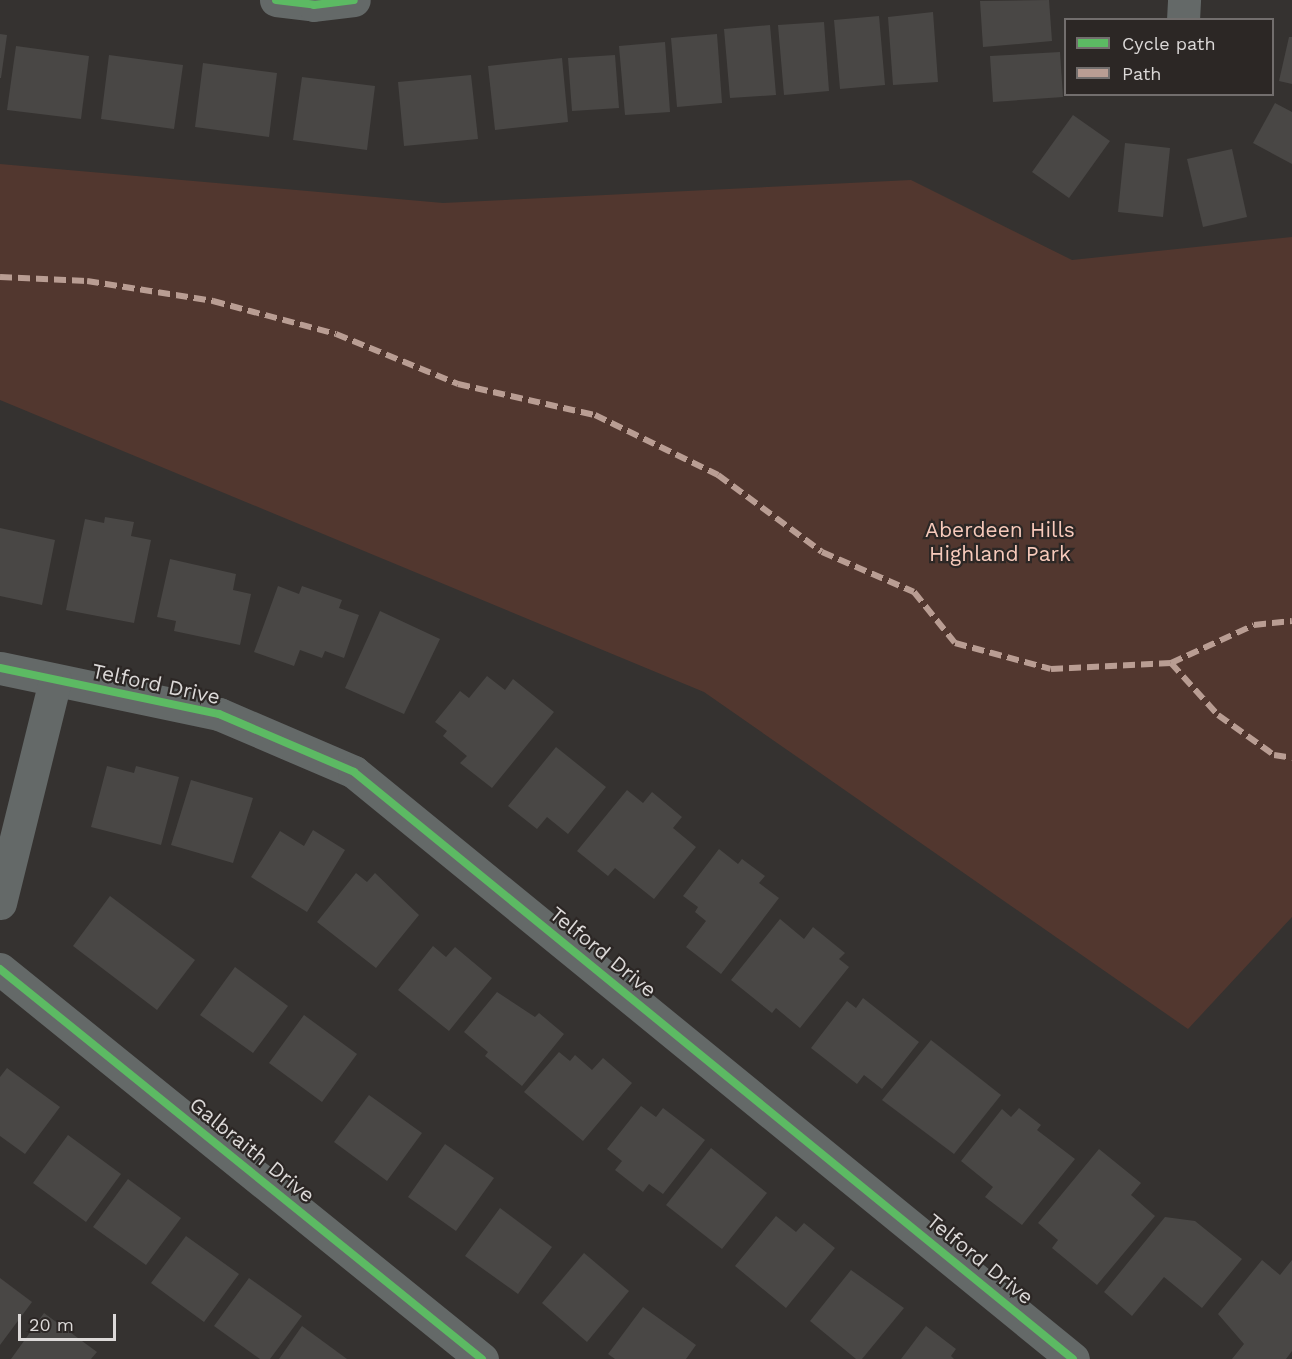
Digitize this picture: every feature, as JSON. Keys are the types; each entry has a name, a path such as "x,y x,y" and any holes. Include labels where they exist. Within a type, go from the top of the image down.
{"street":[{"path":"276,0 314,5 354,0"},
{"path":"1183,18 1184,0"},
{"name":"Telford Drive","path":"0,668 219,714 354,772 1073,1359"},
{"path":"0,903 55,681"},
{"name":"Galbraith Drive","path":"0,969 482,1359"}],"green space":[{"name":"Aberdeen Hills Highland Park","path":"0,164 443,203 911,180 1072,260 1292,237 1292,917 1188,1029 704,692 0,400"}],"building":[{"path":"1049,0 1052,41 983,47 980,1"},
{"path":"933,12 938,82 893,85 888,17"},
{"path":"879,16 885,85 840,89 834,20"},
{"path":"824,22 829,91 784,95 778,25"},
{"path":"770,25 776,95 730,98 724,29"},
{"path":"0,34 7,35 1,78 0,78"},
{"path":"717,34 722,103 677,107 671,38"},
{"path":"1289,37 1292,37 1292,84 1279,81"},
{"path":"665,42 670,112 625,115 619,46"},
{"path":"16,46 89,56 81,119 7,110"},
{"path":"1060,52 1063,97 993,102 990,56"},
{"path":"109,55 183,65 174,129 101,119"},
{"path":"615,55 619,108 572,111 568,58"},
{"path":"562,58 568,122 495,130 488,66"},
{"path":"203,63 277,73 269,137 195,127"},
{"path":"471,75 478,139 404,146 398,82"},
{"path":"302,77 375,86 367,150 293,140"},
{"path":"1275,103 1292,112 1292,164 1253,143"},
{"path":"1073,115 1110,141 1069,198 1032,172"},
{"path":"1125,143 1170,148 1163,217 1118,212"},
{"path":"1232,149 1247,217 1203,227 1187,159"},
{"path":"105,517 134,522 131,536 151,540 134,623 66,610 85,519 104,523"},
{"path":"0,528 55,540 42,605 0,596"},
{"path":"170,559 236,574 233,590 251,594 240,645 174,631 176,621 157,617"},
{"path":"278,586 299,594 302,586 342,600 339,608 359,615 344,658 325,651 322,658 300,650 294,666 254,652"},
{"path":"380,611 440,639 404,714 345,688"},
{"path":"487,676 505,690 513,679 554,712 492,788 460,763 467,756 443,736 447,731 435,722 460,691 469,698"},
{"path":"556,747 606,787 568,834 547,817 537,829 508,806"},
{"path":"107,766 134,773 136,766 179,777 161,845 91,827"},
{"path":"191,780 253,798 233,863 171,845"},
{"path":"627,790 643,803 652,792 682,817 673,828 696,847 654,899 615,868 608,876 577,851"},
{"path":"313,830 345,850 307,912 251,877 280,831 304,846"},
{"path":"719,849 738,864 742,859 765,876 759,883 779,898 721,974 686,947 706,921 695,912 698,907 683,896"},
{"path":"356,873 367,882 375,873 419,915 376,968 317,922"},
{"path":"110,896 195,960 157,1010 73,946"},
{"path":"780,919 804,939 813,927 845,953 839,959 849,967 800,1028 776,1008 772,1013 731,980"},
{"path":"433,946 446,957 455,947 492,978 449,1031 398,990"},
{"path":"235,967 288,1006 253,1053 200,1015"},
{"path":"497,992 535,1017 539,1013 564,1034 522,1086 485,1056 488,1052 464,1032"},
{"path":"863,998 919,1042 882,1089 864,1075 857,1084 811,1048 847,1001 856,1008"},
{"path":"304,1015 357,1054 322,1102 269,1063"},
{"path":"931,1040 1001,1095 954,1154 882,1100"},
{"path":"559,1052 570,1061 575,1055 592,1070 603,1058 632,1083 583,1141 524,1092"},
{"path":"7,1068 60,1107 25,1154 0,1136 0,1077"},
{"path":"369,1095 422,1133 387,1181 334,1142"},
{"path":"641,1106 656,1117 663,1108 705,1140 663,1194 649,1184 643,1192 615,1170 622,1161 607,1149"},
{"path":"1019,1108 1041,1125 1037,1130 1075,1159 1022,1225 985,1197 993,1187 961,1161 1002,1109 1011,1117"},
{"path":"68,1135 121,1174 86,1222 33,1183"},
{"path":"445,1144 494,1178 456,1231 408,1197"},
{"path":"711,1148 767,1193 722,1249 666,1205"},
{"path":"1099,1149 1141,1183 1131,1195 1155,1216 1097,1285 1052,1248 1058,1240 1038,1223"},
{"path":"128,1179 181,1218 146,1265 93,1227"},
{"path":"500,1208 552,1247 518,1294 465,1256"},
{"path":"776,1216 796,1232 804,1223 835,1248 786,1308 735,1266"},
{"path":"1165,1217 1195,1221 1242,1259 1202,1308 1164,1277 1132,1316 1104,1292"},
{"path":"186,1236 239,1274 204,1322 151,1283"},
{"path":"584,1253 629,1291 587,1342 542,1303"},
{"path":"1262,1260 1280,1275 1292,1260 1292,1351 1286,1359 1232,1359 1244,1344 1218,1314"},
{"path":"851,1270 904,1308 862,1359 856,1359 810,1321"},
{"path":"0,1278 32,1302 0,1345"},
{"path":"249,1278 302,1316 270,1359 260,1359 214,1326"},
{"path":"643,1307 696,1345 686,1359 615,1359 608,1354"},
{"path":"44,1313 97,1352 91,1359 11,1359"},
{"path":"302,1326 347,1359 279,1359"},
{"path":"926,1326 956,1349 951,1356 954,1359 901,1359"}],"marked path":[{"path":"0,277 87,281 213,301 336,334 458,384 595,415 718,475 822,552 914,592 955,643 1051,669 1171,663 1254,625 1292,621"},
{"path":"1171,663 1218,715 1274,755 1292,758"}],"cycle path":[{"path":"276,0 314,5 354,0"},
{"path":"0,668 219,714 354,772 1073,1359"},
{"path":"0,969 482,1359"}]}
